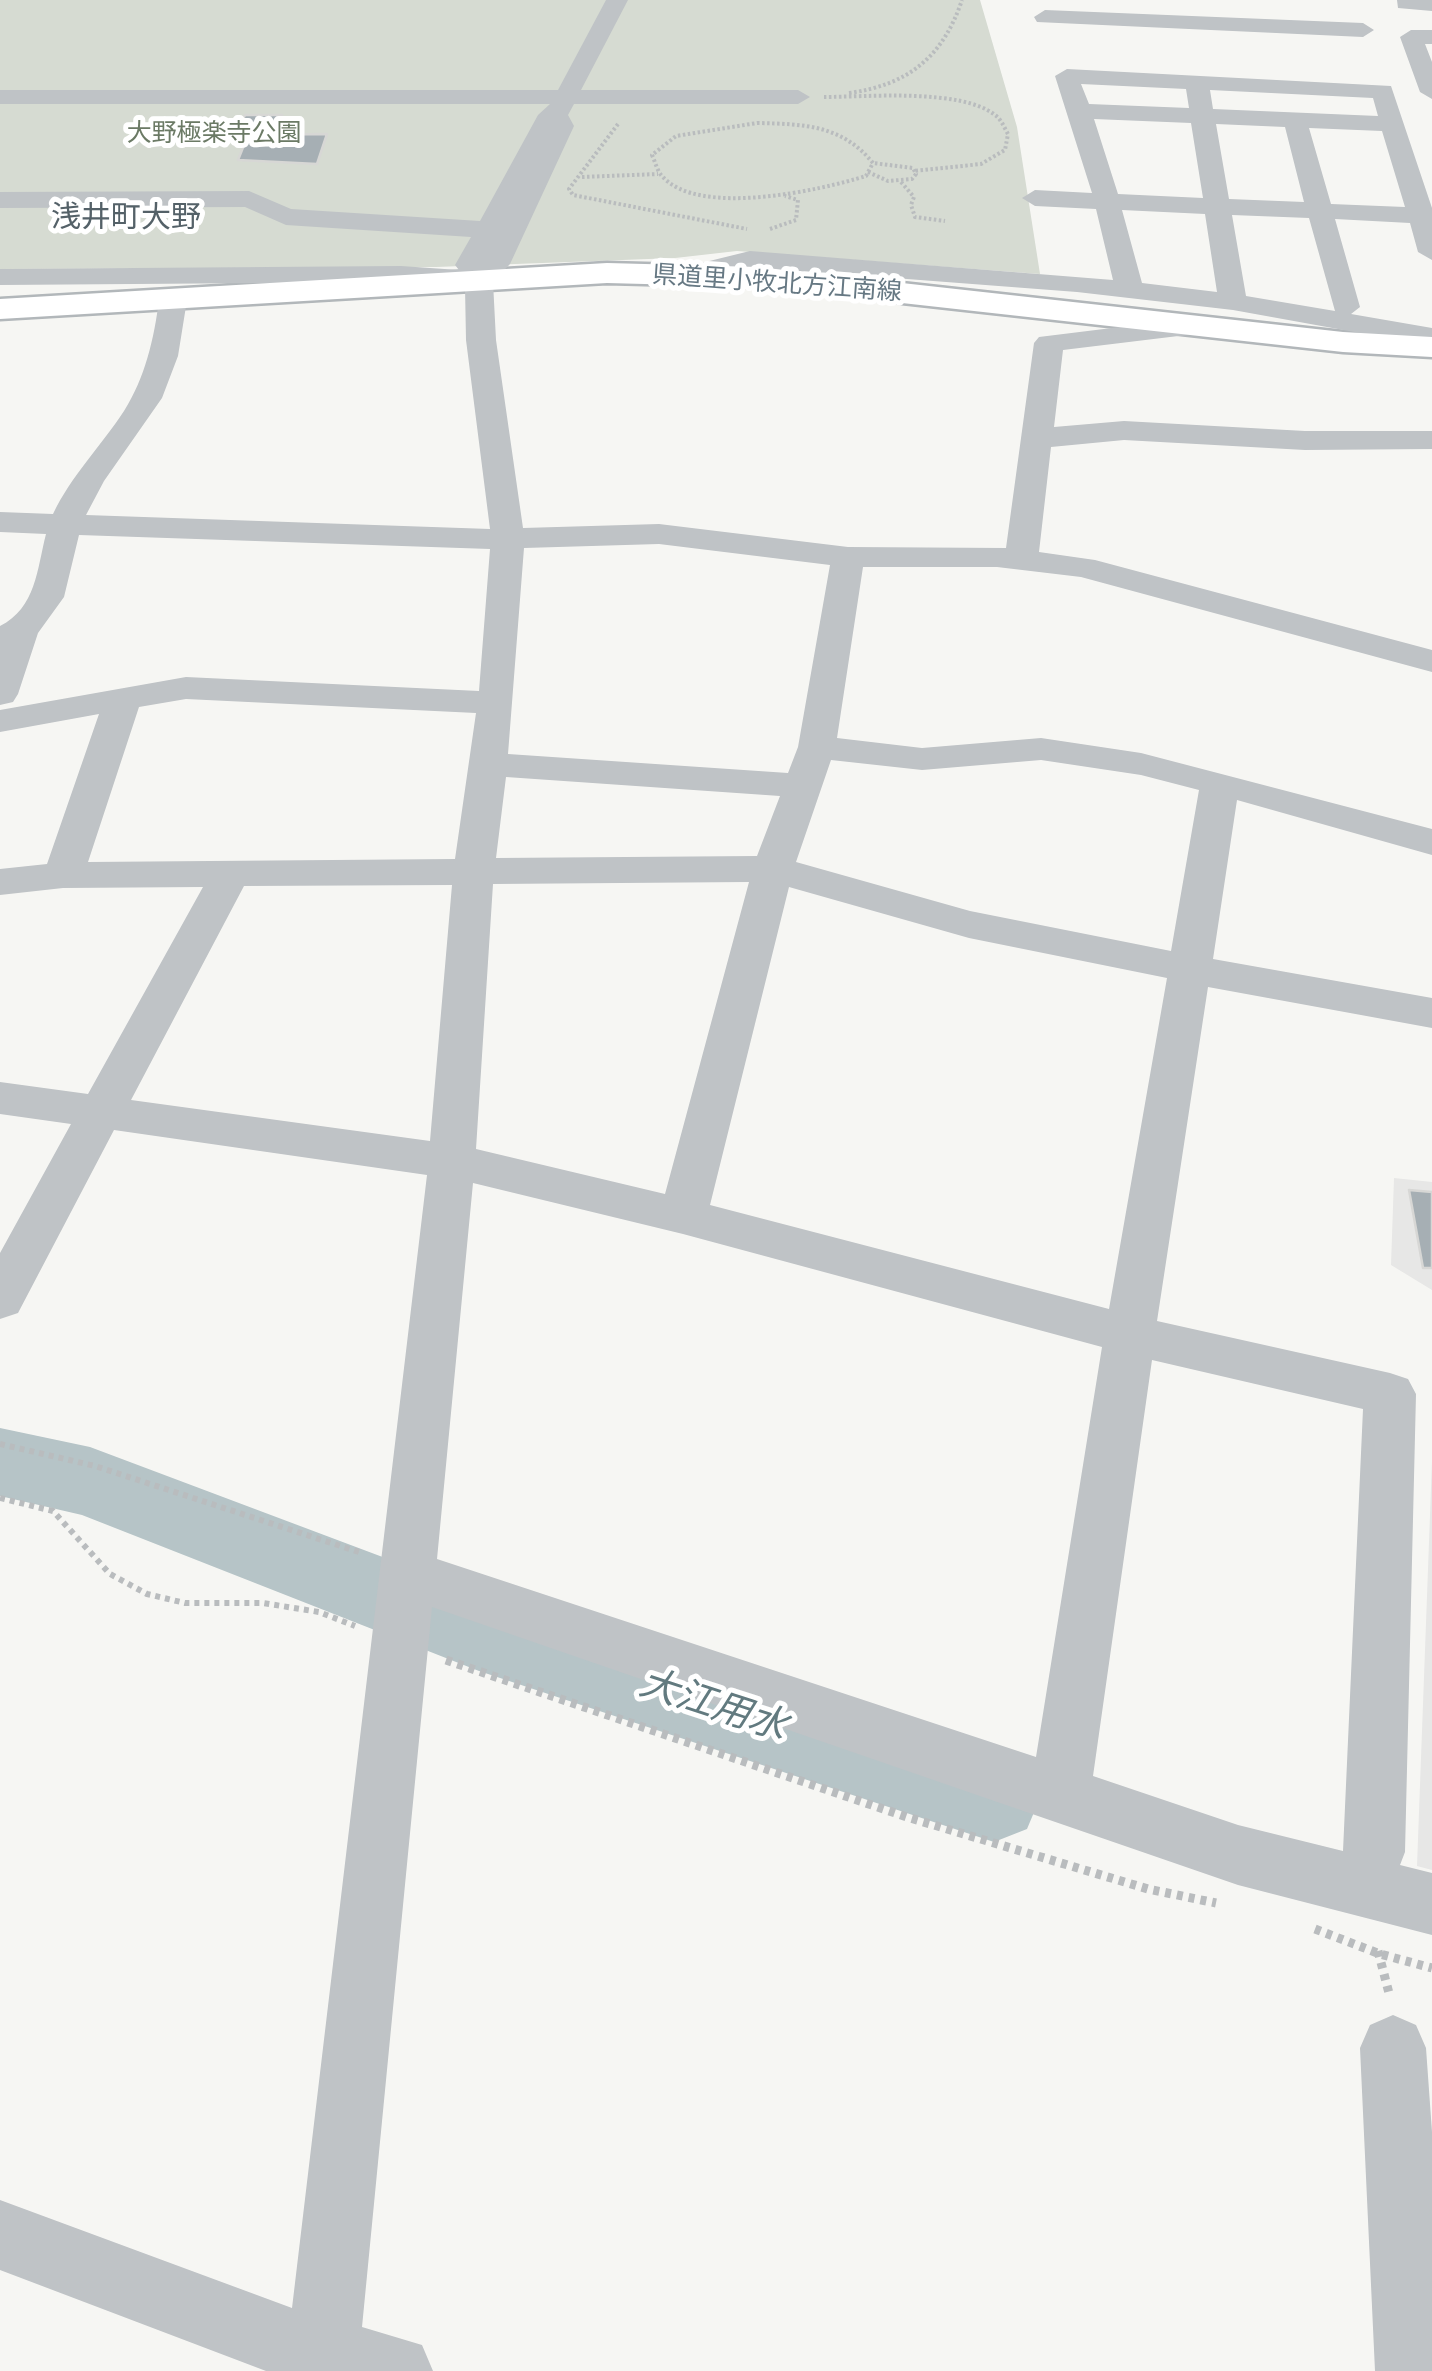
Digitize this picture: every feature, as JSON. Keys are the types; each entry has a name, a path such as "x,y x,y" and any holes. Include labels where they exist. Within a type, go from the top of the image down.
{"main road":[{"name":"県道里小牧北方江南線","path":"0,309 479,280 691,274 812,283 1193,327 1432,347"}],"street":[{"path":"322,2363 452,1161 474,870 496,703 508,539 480,340 479,280 469,265 618,0"},
{"path":"1355,2 1391,124 1426,215 1432,252"},
{"path":"1406,3 1432,4"},
{"path":"1130,291 1079,111 1042,9 1185,12 1363,30"},
{"path":"1185,12 1234,302"},
{"path":"1432,38 1412,37 1432,92"},
{"path":"1061,61 1197,82 1382,91"},
{"path":"0,97 560,106"},
{"path":"242,106 560,106 636,97 798,97"},
{"path":"732,98 739,124"},
{"path":"0,277 401,274 479,280 496,264 540,178 562,126 560,106"},
{"path":"1079,111 1391,124"},
{"path":"1295,120 1346,307"},
{"path":"0,200 249,198 286,217 488,230"},
{"path":"1035,198 1426,215"},
{"path":"691,274 750,259 1234,302 1432,314"},
{"path":"0,694 10,635 41,609 54,579 64,527 101,463 142,407 171,327 173,300"},
{"path":"1234,302 1432,337"},
{"path":"1021,560 1049,343 1193,327"},
{"path":"1036,442 1059,433 1098,432 1290,440 1432,440"},
{"path":"0,522 508,539 659,534 848,556 1021,560 1083,567 1432,660"},
{"path":"683,1216 773,869 817,748 848,556"},
{"path":"0,721 186,688 496,703"},
{"path":"63,875 124,698"},
{"path":"817,748 922,760 1041,749 1141,764 1432,842"},
{"path":"487,764 802,786"},
{"path":"1060,1794 1220,783"},
{"path":"0,882 63,875 773,869 969,924 1192,970 1432,1013"},
{"path":"0,1299 230,874"},
{"path":"0,1098 452,1161 683,1216 1130,1335 1390,1394 1374,1852"},
{"path":"402,1605 579,1635 1238,1855 1432,1904"},
{"path":"1394,2032 1412,2371"},
{"path":"0,2234 322,2363 396,2371"}],"path":[{"path":"798,97 857,92 897,81 936,55 948,42 962,0"},
{"path":"897,81 904,98"},
{"path":"636,97 581,178 568,189 584,199 757,230 775,229 796,220 798,200 784,195"},
{"path":"798,97 904,98 983,108 1003,125 1009,143 999,155 980,164 914,171 900,164 873,163"},
{"path":"658,174 652,155 676,136 739,124 790,124 838,131 859,142 873,163"},
{"path":"581,178 658,174 686,189 735,198 784,195 847,183 868,172 873,163"},
{"path":"868,172 888,181 900,181 912,179 914,171"},
{"path":"900,181 914,198 911,205 915,217 945,221"},
{"path":"0,1444 95,1466 381,1560 402,1605"},
{"path":"0,1498 53,1512 110,1574 147,1594 185,1603 263,1604 319,1612 402,1605 906,1817 1148,1889 1221,1904"},
{"path":"1310,1928 1432,1968"},
{"path":"1375,1942 1394,2032"}],"shaded area":[{"path":"1394,1178 1432,1182 1432,1290 1391,1265"},
{"path":"1432,1461 1432,1870 1417,1866"}],"green space":[{"name":"大野極楽寺公園","path":"0,0 980,0 1017,127 1040,274 737,251 675,258 436,267 0,269"}],"building":[{"path":"245,115 282,115 276,130 238,130"},
{"path":"327,134 317,164 238,160 248,135"},
{"path":"1409,1190 1432,1192 1432,1268 1423,1268"}],"waterway":[{"name":"大江用水","path":"0,1462 90,1482 479,1632 994,1798"}],"district":[{"name":"浅井町大野","path":"126,218"}]}
